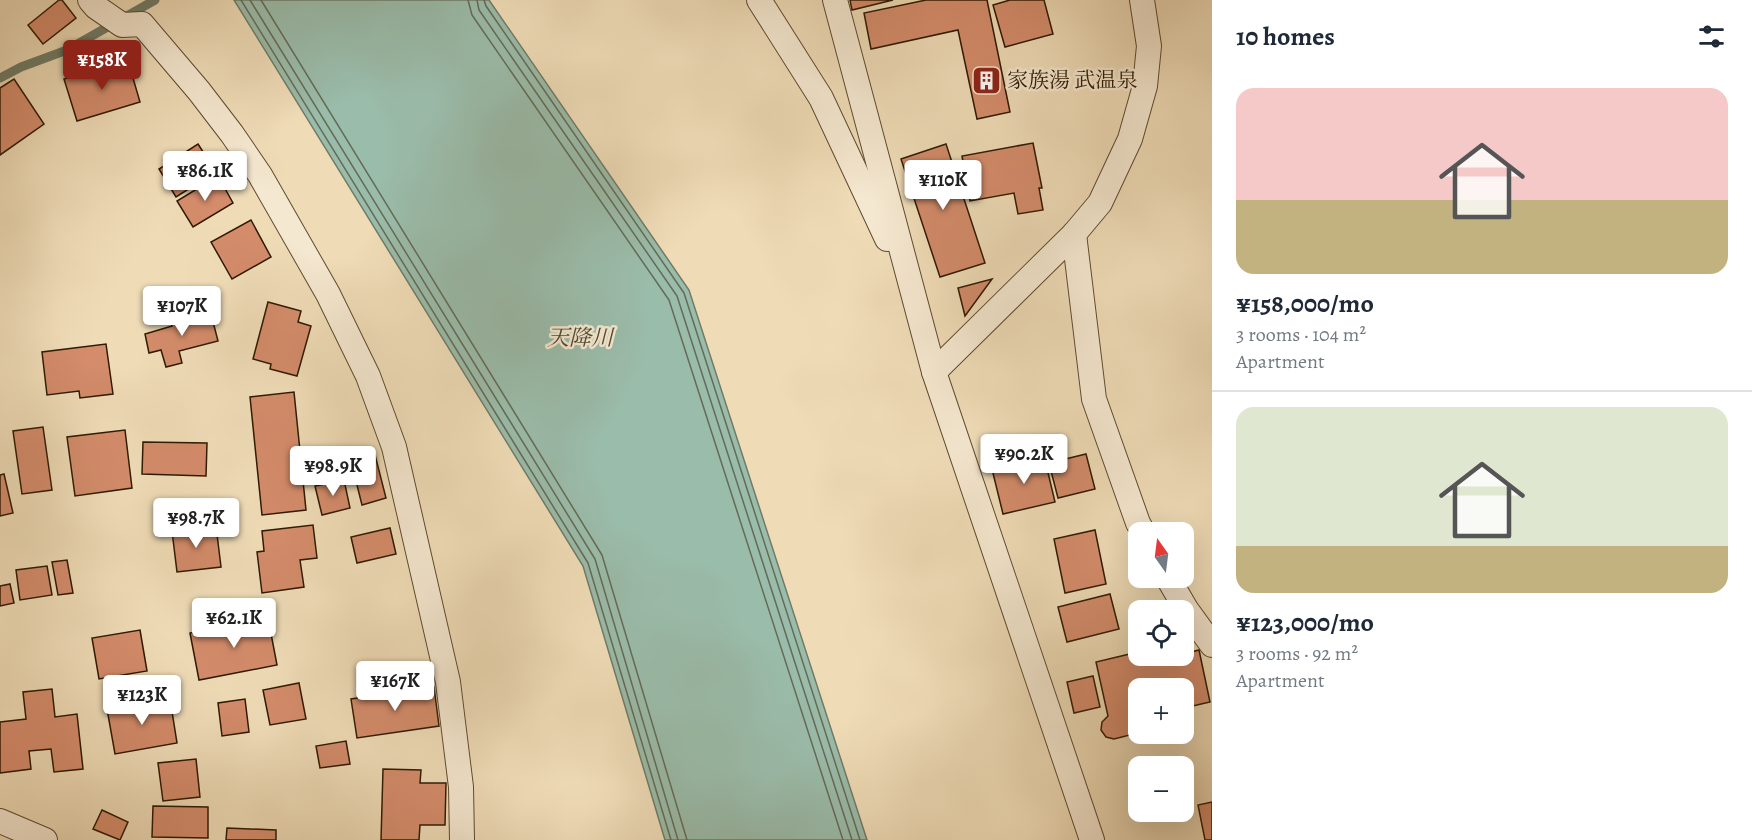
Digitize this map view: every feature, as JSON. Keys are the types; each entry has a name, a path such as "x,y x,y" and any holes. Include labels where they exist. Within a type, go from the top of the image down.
{"street":[{"path":"759,0 821,98 914,296"},
{"path":"835,0 934,372 1092,840"},
{"path":"934,372 1074,234 1101,203 1130,139 1145,86 1149,46 1142,0"},
{"path":"93,4 122,25 142,24 232,134 260,175 328,294 368,376 394,447 448,682 461,787 462,840"},
{"path":"1074,234 1094,399 1138,522"},
{"path":"1174,588 1212,645"},
{"path":"0,821 45,840"}],"water":[{"name":"天降川","path":"234,0 489,0 689,290 867,840 665,840 583,566"}],"building":[{"path":"62,0 76,18 43,44 28,25"},
{"path":"850,0 893,0 852,10"},
{"name":"家族湯 武温泉","path":"926,0 987,0 1010,112 977,119 958,30 871,49 864,13"},
{"path":"1010,0 1044,0 1053,34 1005,47 993,5"},
{"path":"128,61 140,102 77,121 64,79"},
{"path":"14,79 44,124 0,155 0,88"},
{"path":"1033,143 1042,188 1039,188 1043,210 1018,214 1014,193 970,201 962,156"},
{"path":"198,144 216,172 176,197 159,169"},
{"path":"946,144 985,263 940,277 901,159"},
{"path":"218,176 233,203 193,227 177,201"},
{"path":"251,220 271,257 232,279 211,242"},
{"path":"992,279 965,316 958,288"},
{"path":"268,302 301,311 298,322 311,326 297,376 270,369 271,364 253,359"},
{"path":"210,310 218,341 179,351 182,363 166,367 161,350 149,353 145,334 172,326 170,321"},
{"path":"106,344 113,394 80,398 79,391 47,395 42,352"},
{"path":"294,392 306,510 262,515 250,397"},
{"path":"43,427 52,490 22,494 13,431"},
{"path":"125,430 132,488 75,496 67,437"},
{"path":"143,442 207,443 206,476 142,474"},
{"path":"1086,454 1095,489 1058,498 1049,463"},
{"path":"375,455 386,498 362,505 351,461"},
{"path":"1044,456 1055,502 1003,514 992,469"},
{"path":"4,474 13,513 0,516 0,475"},
{"path":"344,480 350,508 322,515 315,486"},
{"path":"313,525 317,558 300,560 304,587 262,593 257,552 264,551 262,531"},
{"path":"216,526 221,567 177,572 172,531"},
{"path":"390,528 396,554 357,563 351,537"},
{"path":"1095,530 1106,584 1065,593 1054,539"},
{"path":"67,560 73,593 58,595 52,562"},
{"path":"47,566 52,595 20,600 16,570"},
{"path":"10,584 14,603 0,606 0,586"},
{"path":"1110,594 1119,629 1067,642 1058,607"},
{"path":"268,618 277,665 199,680 190,633"},
{"path":"140,630 147,671 99,679 92,638"},
{"path":"1199,650 1210,702 1194,706 1194,678 1128,678 1128,736 1114,739 1106,737 1101,730 1102,722 1108,716 1096,662 1128,654 1128,666 1194,666 1194,651"},
{"path":"1093,676 1100,707 1074,713 1067,682"},
{"path":"299,683 306,719 270,725 263,690"},
{"path":"434,687 439,726 357,738 351,699"},
{"path":"52,689 55,717 77,714 83,769 54,772 51,749 29,751 31,769 0,773 0,722 26,719 23,692"},
{"path":"170,699 177,743 115,754 107,709"},
{"path":"245,699 249,732 222,736 218,703"},
{"path":"346,741 350,764 320,768 316,746"},
{"path":"196,759 200,797 163,801 158,763"},
{"path":"383,769 421,770 420,783 446,783 445,825 420,825 419,840 381,840"},
{"path":"1212,802 1212,840 1205,840 1198,805"},
{"path":"153,806 208,807 208,838 152,837"},
{"path":"102,810 128,822 120,840 93,829"},
{"path":"227,828 276,830 276,840 226,840"}],"waterway":[{"path":"0,78 21,67 67,50 155,0"}],"place":[{"name":"家族湯 武温泉","path":"986,80"}]}
